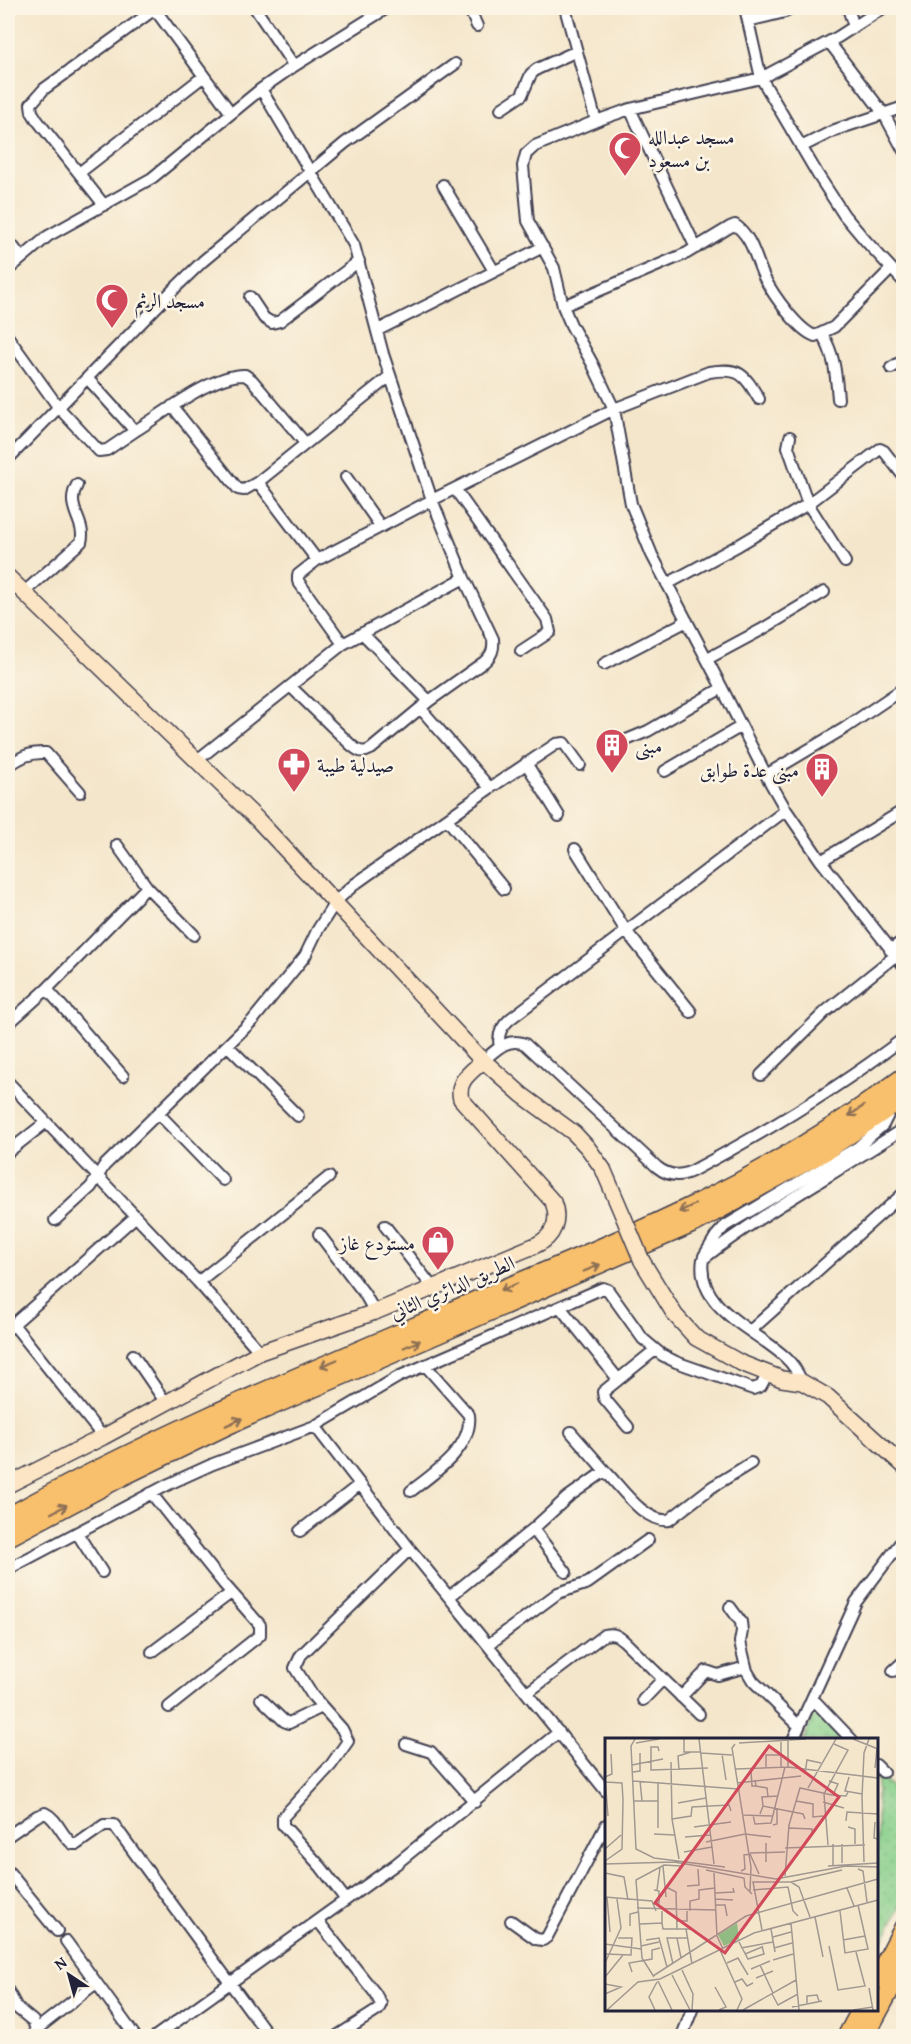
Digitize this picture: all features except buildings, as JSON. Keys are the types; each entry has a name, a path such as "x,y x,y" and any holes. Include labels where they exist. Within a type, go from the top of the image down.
{"highway":[{"name":"الطريق الدائري الثاني","path":"8,1517 109,1462 194,1422 580,1257 700,1202 822,1134 903,1077"},
{"name":"الطريق الدائري الثاني","path":"8,1537 121,1477 230,1424 696,1222 817,1156 903,1097"},
{"path":"878,1976 903,1928"},
{"path":"878,1997 903,1964"},
{"path":"847,2037 861,2019"}],"street":[{"path":"104,205 37,120 32,112 31,104 44,89 154,8 231,113"},
{"path":"255,8 294,66"},
{"path":"469,8 477,26"},
{"path":"565,8 596,121"},
{"path":"745,8 761,78 801,147 844,214 903,282"},
{"path":"848,8 854,27"},
{"path":"883,8 829,42 761,78 630,109 596,121 535,146 526,154 523,166 528,221 554,268 563,306 614,410 631,504 648,547 740,727 786,810 821,861 903,966"},
{"path":"8,270 48,236 152,178 261,89 379,10"},
{"path":"748,21 785,12"},
{"path":"829,42 884,114 903,150"},
{"path":"501,109 522,95 531,74 537,69 577,51"},
{"path":"8,459 175,288 345,143 455,64"},
{"path":"79,173 204,76"},
{"path":"261,89 347,230 359,261 390,376 432,500 464,578 494,639 491,656 484,662 429,701 371,749 361,752 290,686"},
{"path":"801,147 835,130 903,107"},
{"path":"630,109 696,248"},
{"path":"444,185 494,272"},
{"path":"563,306 696,248 735,225 756,255 765,279 800,327 815,336 834,327 891,269"},
{"path":"8,240 21,258"},
{"path":"378,330 543,247"},
{"path":"250,297 264,318 273,323 280,321 359,261"},
{"path":"822,334 830,347 834,360 838,399"},
{"path":"8,337 59,408 99,451 107,450 172,406 226,378 245,375 252,380 305,443"},
{"path":"891,368 903,360"},
{"path":"343,644 298,581 298,575 302,570 317,560 614,410 709,372 723,370 739,372 745,376 759,399"},
{"path":"172,406 238,489 244,490 258,482 390,376"},
{"path":"88,379 135,431"},
{"path":"790,437 788,447 808,504 845,562"},
{"path":"667,584 740,545 808,504 880,449 884,451 903,477"},
{"path":"346,477 381,527"},
{"path":"258,482 317,560"},
{"path":"23,593 81,542 83,536 72,496 77,485"},
{"path":"455,489 547,619 550,632 521,651"},
{"path":"8,578 257,819 483,1061 522,1095 574,1133 588,1148 603,1169 642,1261 675,1314 696,1338 723,1355 782,1379 802,1382 828,1397 903,1466"},
{"path":"196,761 343,644 464,578"},
{"path":"707,659 824,592"},
{"path":"604,663 687,621"},
{"path":"362,633 429,701"},
{"path":"624,741 648,731 722,688"},
{"path":"766,775 845,728 903,688"},
{"path":"421,709 490,788"},
{"path":"664,771 740,727"},
{"path":"55,1220 91,1187 104,1166 228,1046 300,964 336,901 355,884 490,788 561,742 567,746 580,765"},
{"path":"8,766 33,752 46,753 80,792"},
{"path":"526,764 560,816"},
{"path":"500,1047 499,1034 506,1023 786,810"},
{"path":"821,861 903,810"},
{"path":"447,819 504,889"},
{"path":"117,845 147,887 194,935"},
{"path":"575,849 641,953 691,1012"},
{"path":"8,1024 47,989 147,887"},
{"path":"761,1075 825,1012 893,953 903,940"},
{"path":"47,989 123,1076"},
{"path":"8,1485 103,1437 260,1352 375,1312 542,1243 550,1235 555,1224 555,1207 550,1197 461,1099 462,1081 500,1047 514,1042 530,1047 657,1167 666,1173 677,1175 692,1171 794,1114 859,1071 903,1038"},
{"path":"228,1046 298,1116"},
{"path":"8,1082 198,1282 260,1352"},
{"path":"802,1382 787,1358 729,1316 710,1293 703,1277 703,1259 708,1248 725,1226 858,1147 883,1125 888,1115 888,1108"},
{"path":"159,1114 223,1179"},
{"path":"8,1152 45,1123"},
{"path":"703,1259 738,1232 855,1161 903,1128"},
{"path":"198,1282 329,1177"},
{"path":"750,1331 903,1193"},
{"path":"103,1437 10,1327 135,1217"},
{"path":"385,1226 434,1288"},
{"path":"319,1234 364,1293 375,1312"},
{"path":"8,1569 151,1493 213,1464 315,1426 398,1377 604,1288 643,1339 655,1350 676,1362 753,1389 761,1386 768,1373"},
{"path":"560,1307 618,1379"},
{"path":"628,1427 603,1395 604,1391 655,1350"},
{"path":"133,1355 166,1403"},
{"path":"411,1491 454,1456 465,1436 470,1420 425,1365"},
{"path":"315,1426 410,1549 605,1790"},
{"path":"571,1432 641,1509 650,1517 661,1521 669,1520 712,1487 751,1463"},
{"path":"449,1597 533,1529 568,1497 605,1471"},
{"path":"300,1531 359,1485"},
{"path":"151,1493 231,1593 260,1625 260,1635 169,1707"},
{"path":"533,1529 566,1572"},
{"path":"77,1533 102,1572"},
{"path":"794,1738 856,1602 903,1538"},
{"path":"488,1645 558,1593 588,1583 648,1540"},
{"path":"346,1900 282,1821 287,1812 331,1765 348,1741 342,1729 322,1707 296,1671 297,1661 410,1549"},
{"path":"152,1652 231,1593"},
{"path":"730,1607 741,1622 740,1642 746,1668 753,1681 799,1726"},
{"path":"527,1693 604,1635 611,1634 617,1635 624,1641 699,1714"},
{"path":"893,1671 903,1661"},
{"path":"681,1697 706,1671 722,1674 746,1668"},
{"path":"643,1700 663,1679"},
{"path":"812,1698 850,1738"},
{"path":"261,1699 289,1723 322,1707"},
{"path":"156,2037 396,1864 559,1732"},
{"path":"405,1744 430,1752 475,1802"},
{"path":"8,1836 45,1813 52,1817 73,1844 104,1825 114,1825 269,2037"},
{"path":"511,1921 536,1939 543,1940 546,1937 605,1827"},
{"path":"8,1870 57,1931"},
{"path":"318,1921 375,1993 381,2004 378,2010 337,2037"},
{"path":"66,1941 135,2037"},
{"path":"8,1991 17,2007 33,2021 38,2033 96,1983"},
{"path":"682,2037 692,2011"}],"green space":[{"path":"815,1711 823,1711 846,1738 805,1738"},
{"path":"878,1772 904,1802 903,1901 878,1950"}],"place":[{"name":"مسجد عبدالله بن مسعود","path":"625,177"},
{"name":"مسجد الرثم","path":"112,329"},
{"name":"مبنى","path":"612,774"},
{"name":"صيدلية طيبة","path":"294,793"},
{"name":"مبنى عدة طوابق","path":"822,798"},
{"name":"مستودع غاز","path":"438,1271"}]}
